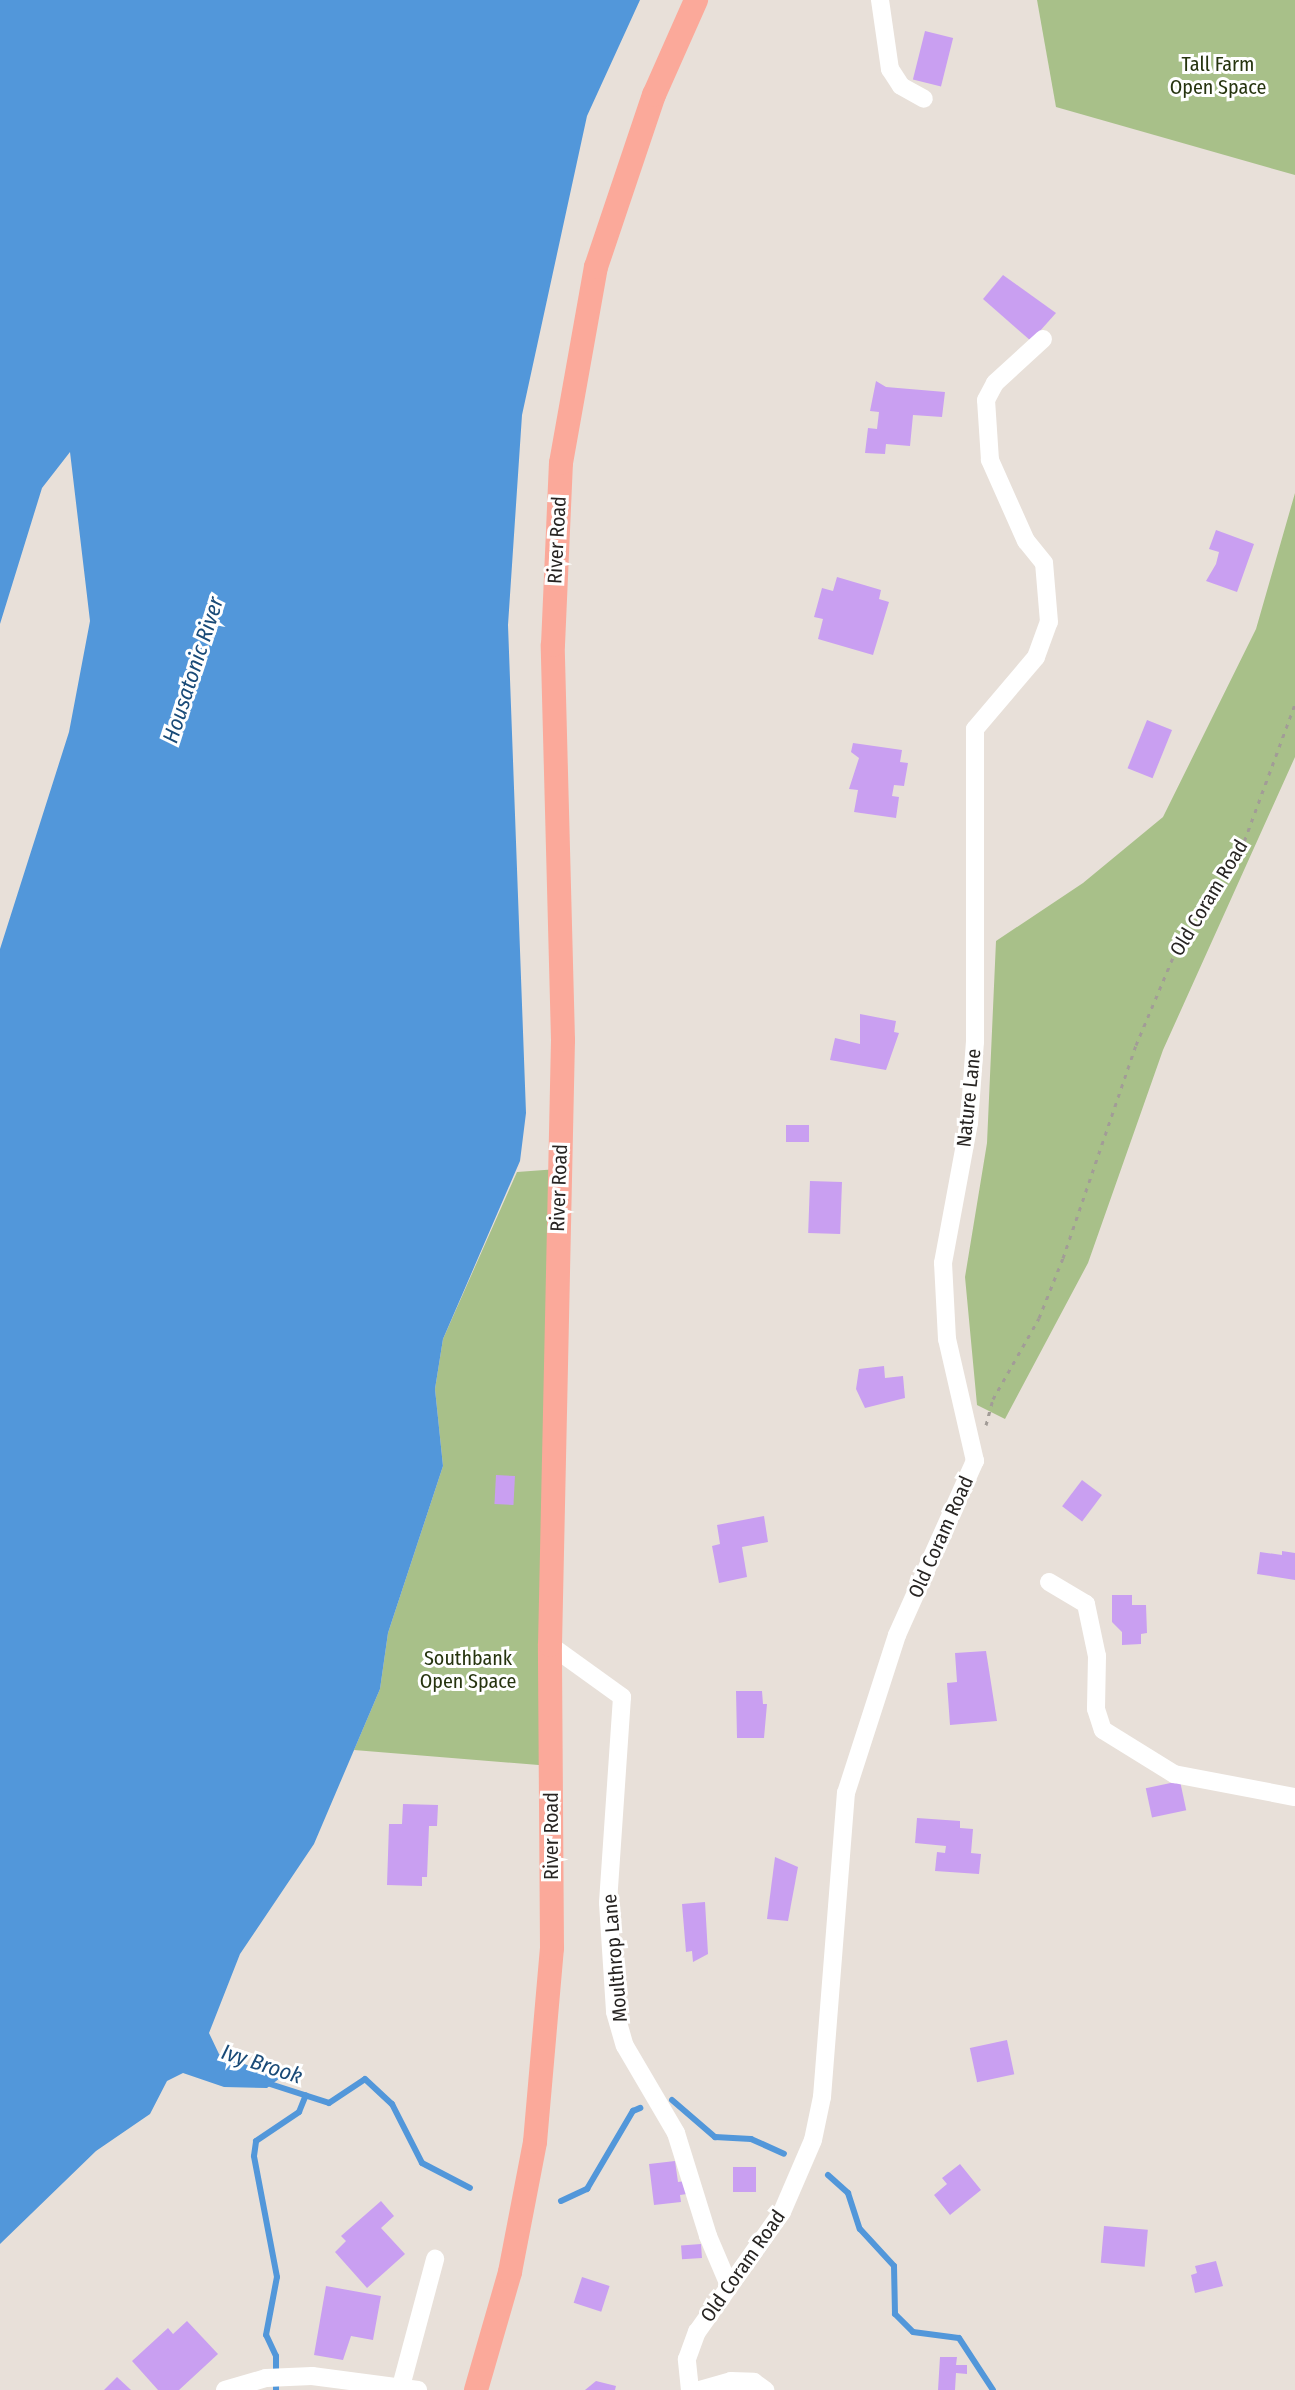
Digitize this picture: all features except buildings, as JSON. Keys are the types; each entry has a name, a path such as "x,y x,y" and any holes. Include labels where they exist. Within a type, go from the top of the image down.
{"main road":[{"name":"River Road","path":"476,2390 524,2204 546,2048 552,1948 550,1645 563,1040 553,645 561,463 596,267 649,109 700,0"}],"street":[{"path":"880,0 890,69 901,86 924,99"},
{"name":"Nature Lane","path":"975,1461 947,1339 943,1263 969,1123 974,1056 975,729 1036,657 1049,622 1044,563 1026,541 1005,500 985,427 986,400 995,383 1043,339"},
{"name":"Old Coram Road","path":"690,2390 687,2359 697,2332 728,2283 782,2212 813,2140 822,2097 846,1793 897,1635 975,1461"},
{"path":"1049,1582 1086,1604 1097,1656 1096,1709 1103,1730 1174,1774 1295,1797"},
{"name":"Moulthrop Lane","path":"550,1645 622,1697 608,1903 615,2012 625,2046 676,2133 708,2236 728,2283"},
{"path":"225,2390 266,2378 312,2376 407,2388 435,2259"},
{"path":"700,2390 731,2381 754,2382 765,2390"}],"path":[{"name":"Old Coram Road","path":"975,1461 993,1399 1039,1318 1063,1258 1142,1030 1179,943 1241,850 1295,704"}],"green space":[{"name":"Tall Farm Open Space","path":"1037,0 1295,0 1295,175 1056,107"},
{"path":"1295,493 1295,757 1163,1050 1088,1263 1005,1419 977,1405 965,1277 987,1143 996,941 1083,883 1163,817 1256,629"},
{"name":"Southbank Open Space","path":"558,1169 551,1766 354,1750 380,1689 388,1633 443,1466 435,1389 443,1339 517,1172"}],"water":[{"name":"Housatonic River","path":"0,0 640,0 587,116 522,415 508,625 526,1113 520,1161 443,1339 435,1389 443,1466 388,1633 380,1689 314,1844 240,1954 209,2033 219,2054 280,2078 267,2088 224,2087 183,2073 167,2081 150,2114 96,2151 0,2244 0,949 69,732 90,621 70,452 42,488 0,624"}],"waterway":[{"path":"267,2083 329,2103 365,2079 392,2104 422,2163 470,2188"},
{"name":"Ivy Brook","path":"276,2390 276,2356 266,2335 277,2277 254,2156 256,2141 299,2112 306,2095"},
{"path":"672,2100 715,2137 751,2139 784,2154"},
{"path":"561,2201 587,2189 633,2111 640,2108"},
{"path":"828,2175 848,2193 860,2229 894,2266 895,2314 913,2332 959,2338 993,2390"}]}
